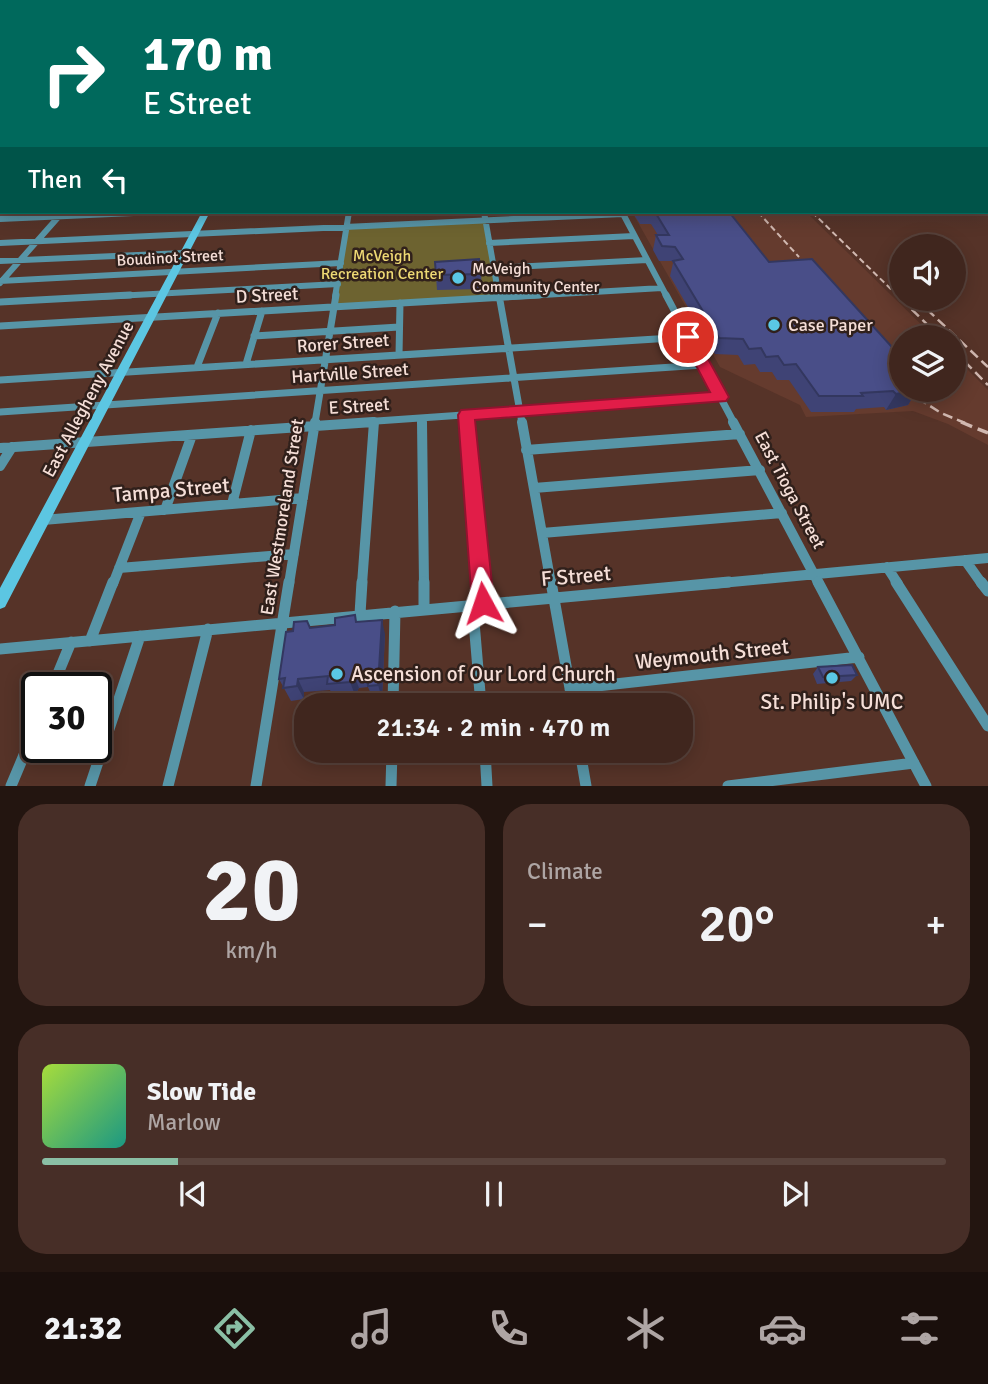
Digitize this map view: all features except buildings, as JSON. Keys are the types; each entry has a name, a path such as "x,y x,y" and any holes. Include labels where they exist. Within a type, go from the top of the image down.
{"main road":[{"name":"East Allegheny Avenue","path":"0,603 205,214"}],"street":[{"path":"0,219 62,214"},
{"path":"1,281 62,214"},
{"name":"East Westmoreland Street","path":"256,786 349,214"},
{"path":"0,243 347,227 484,216 576,214"},
{"name":"East Tioga Street","path":"623,214 926,786"},
{"path":"484,216 571,693"},
{"path":"489,243 634,236"},
{"path":"0,261 184,253"},
{"path":"494,268 647,260"},
{"name":"Boudinot Street","path":"1,281 341,263"},
{"path":"0,302 338,284"},
{"name":"D Street","path":"0,326 662,288"},
{"path":"399,355 400,303"},
{"path":"246,364 262,310"},
{"path":"197,367 218,313"},
{"path":"254,336 400,327"},
{"name":"Rorer Street","path":"0,380 688,337"},
{"name":"Hartville Street","path":"0,412 703,365"},
{"name":"E Street","path":"0,448 721,397"},
{"path":"467,415 483,603 473,610 480,693"},
{"path":"422,418 424,608"},
{"path":"360,614 374,421"},
{"path":"232,504 251,430"},
{"path":"526,450 740,434"},
{"path":"165,510 192,435"},
{"path":"0,466 12,447"},
{"path":"534,488 760,470"},
{"name":"Tampa Street","path":"43,520 303,498"},
{"path":"90,640 141,512"},
{"path":"541,533 782,513"},
{"path":"119,568 294,554"},
{"name":"F Street","path":"0,649 988,558"},
{"path":"965,560 988,591"},
{"path":"887,566 988,726"},
{"path":"393,693 395,611"},
{"path":"168,786 208,629"},
{"path":"90,786 140,636"},
{"path":"59,672 71,642"},
{"name":"Weymouth Street","path":"570,689 859,657"},
{"path":"11,786 21,762"},
{"path":"391,786 392,763"},
{"path":"486,763 487,786"},
{"path":"582,763 586,786"},
{"path":"728,786 914,763"}],"shaded area":[{"name":"Case Paper","path":"633,214 808,214 889,293 889,311 907,311 922,325 889,325 889,402 966,402 966,368 988,390 988,445 948,424 913,411 806,417 800,405 720,367"}],"green space":[{"name":"McVeigh Recreation Center","path":"485,220 500,297 334,307 347,227"}],"railway":[{"path":"760,214 799,257"},
{"path":"814,214 889,287"},
{"path":"913,311 928,325"},
{"path":"929,311 988,367"},
{"path":"966,363 988,385"},
{"path":"924,402 965,423"},
{"path":"961,422 988,433"}],"place":[{"name":"McVeigh Community Center","path":"458,278"},
{"name":"Case Paper","path":"774,325"},
{"name":"Ascension of Our Lord Church","path":"337,674"},
{"name":"St. Philip's UMC","path":"832,678"}],"route":[{"path":"483,603 467,415 721,397 688,337"}]}
